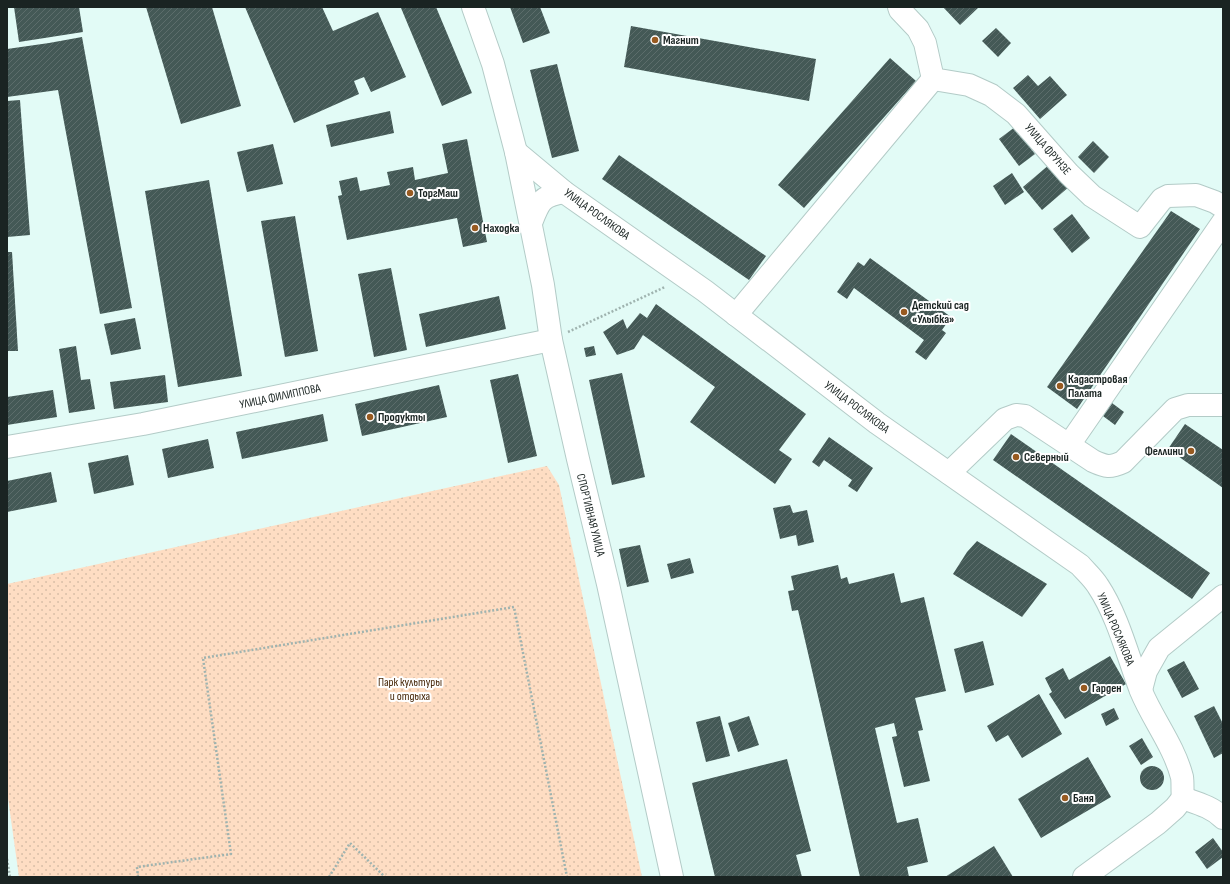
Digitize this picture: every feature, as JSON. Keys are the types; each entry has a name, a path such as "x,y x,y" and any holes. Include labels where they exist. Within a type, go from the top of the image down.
{"street":[{"path":"473,7 493,64 516,152"},
{"path":"736,315 933,79 925,43 918,28 900,10 899,7"},
{"name":"УЛИЦА ФРУНЗЕ","path":"933,79 969,85 998,100 1016,114 1069,174 1092,196 1140,227 1162,199 1168,196 1196,195 1215,202 1223,207"},
{"name":"УЛИЦА РОСЛЯКОВА","path":"516,152 564,192 685,277 877,423 1080,565 1098,586 1110,608 1141,690 1151,712 1168,741 1179,767 1182,778 1183,798"},
{"name":"СПОРТИВНАЯ УЛИЦА","path":"516,152 531,223 551,340 608,584 672,877"},
{"path":"531,223 538,205 546,197 555,193 564,192"},
{"path":"1069,445 1223,222"},
{"name":"УЛИЦА ФИЛИППОВА","path":"7,447 151,423 551,340"},
{"path":"948,473 1005,419 1016,415 1026,416 1093,462 1104,466 1114,466 1123,462 1176,409 1188,405 1223,405"},
{"path":"1141,690 1146,671 1159,648 1223,596"},
{"path":"1125,647 1142,651 1159,648"},
{"path":"1084,877 1158,823 1175,808 1183,798 1205,806 1223,818"}],"path":[{"path":"551,340 685,277"},
{"path":"138,877 137,867 231,854 203,658 514,607 567,877"},
{"path":"329,877 350,843 385,877"},
{"path":"7,859 10,877"}],"green space":[{"name":"Парк культуры и отдыха","path":"547,466 559,485 642,877 19,877 7,791 7,584"}],"building":[{"path":"14,7 79,7 83,32 19,42"},
{"path":"146,7 212,7 241,106 181,124"},
{"path":"245,7 322,7 333,31 378,12 406,77 371,92 364,77 354,81 359,94 294,123"},
{"path":"436,7 472,93 442,106 401,8"},
{"path":"510,7 540,7 550,33 523,43"},
{"path":"943,7 979,7 960,25"},
{"path":"631,26 816,59 809,101 624,67"},
{"path":"996,28 1011,43 998,57 982,41"},
{"path":"82,37 132,308 100,314 58,90 7,97 7,49"},
{"path":"890,58 916,81 804,208 778,185"},
{"path":"557,64 579,151 552,158 530,70"},
{"path":"1028,75 1038,86 1050,76 1067,95 1040,119 1013,88"},
{"path":"20,100 30,235 7,237 7,101"},
{"path":"390,111 394,133 331,147 326,125"},
{"path":"1015,127 1035,154 1019,166 999,139"},
{"name":"ТоргМаш","path":"467,139 487,242 463,247 457,218 347,240 338,196 342,195 339,181 357,177 360,191 390,185 387,172 413,167 415,180 448,173 442,144"},
{"path":"1093,141 1109,157 1094,173 1078,157"},
{"path":"273,144 283,184 247,192 237,152"},
{"path":"619,155 766,256 749,280 602,179"},
{"path":"1050,164 1070,186 1042,210 1023,187"},
{"path":"1012,173 1024,192 1005,205 993,186"},
{"path":"209,180 242,376 178,387 145,191"},
{"path":"1171,211 1200,229 1077,409 1047,387"},
{"path":"1072,214 1090,238 1072,253 1053,229"},
{"path":"295,216 318,351 285,357 261,221"},
{"path":"7,252 12,252 18,351 7,351"},
{"path":"870,258 951,317 942,330 946,333 926,360 915,352 924,340 854,288 847,299 837,292 858,262 864,266"},
{"path":"391,268 407,350 374,357 358,274"},
{"path":"499,296 506,329 426,347 419,314"},
{"path":"656,304 806,414 779,450 792,459 775,484 690,422 715,387 643,335 634,349 617,355 603,332 623,319 627,329 640,313 647,318"},
{"path":"135,318 141,349 111,355 104,324"},
{"path":"76,346 81,380 90,379 95,409 69,413 59,349"},
{"path":"594,346 596,355 586,357 584,348"},
{"path":"622,373 645,477 612,485 589,380"},
{"path":"518,374 537,456 508,463 490,380"},
{"path":"165,375 168,402 114,409 110,382"},
{"path":"439,385 447,417 362,436 355,404"},
{"path":"53,390 57,417 7,425 7,397"},
{"path":"1112,403 1124,412 1115,425 1103,416"},
{"path":"323,414 328,441 242,459 236,432"},
{"path":"1185,424 1223,450 1223,488 1168,449"},
{"path":"1011,434 1210,573 1192,599 993,460"},
{"path":"829,437 873,468 857,492 848,486 852,480 824,460 819,467 812,462"},
{"path":"208,439 214,468 168,478 162,449"},
{"path":"128,455 134,485 94,494 88,463"},
{"path":"51,472 57,502 7,512 7,481"},
{"path":"790,505 793,513 807,510 814,542 798,546 796,535 780,539 773,508"},
{"path":"977,541 1047,584 1022,617 953,574 967,552"},
{"path":"640,545 649,582 627,587 619,549"},
{"path":"690,558 694,573 671,579 667,564"},
{"path":"838,565 841,579 847,577 849,584 894,573 901,603 924,597 946,691 915,698 923,730 918,731 930,781 904,787 892,737 897,736 894,723 875,728 897,823 918,818 928,862 907,867 909,877 860,877 798,610 792,611 788,591 794,590 791,576"},
{"path":"983,641 994,685 965,693 954,649"},
{"name":"Гарден","path":"1110,656 1126,684 1065,719 1049,694 1052,692 1045,678 1063,668 1069,680"},
{"path":"1184,661 1199,689 1182,698 1167,670"},
{"path":"1039,694 1062,734 1022,758 1008,735 996,742 987,726"},
{"path":"1214,706 1223,724 1223,753 1214,758 1194,716"},
{"path":"1114,708 1119,719 1106,726 1101,714"},
{"path":"720,716 730,756 706,762 696,722"},
{"path":"749,716 759,745 738,752 728,723"},
{"path":"1142,738 1153,757 1141,765 1129,746"},
{"name":"Баня","path":"1088,757 1111,797 1041,838 1018,799"},
{"path":"787,759 811,851 796,855 802,877 715,877 692,783"},
{"path":"1152,766 1161,769 1164,778 1161,787 1152,790 1143,787 1140,778 1143,769"},
{"path":"1213,838 1223,852 1223,857 1207,869 1195,852"},
{"path":"994,846 1013,877 945,877"}],"place":[{"name":"Магнит","path":"655,40"},
{"name":"ТоргМаш","path":"410,193"},
{"name":"Находка","path":"475,228"},
{"name":"Детский сад «Улыбка»","path":"904,312"},
{"name":"Кадастровая Палата","path":"1060,386"},
{"name":"Продукты","path":"370,417"},
{"name":"Феллини","path":"1191,451"},
{"name":"Северный","path":"1016,457"},
{"name":"Гарден","path":"1084,688"},
{"name":"Баня","path":"1065,798"}]}
